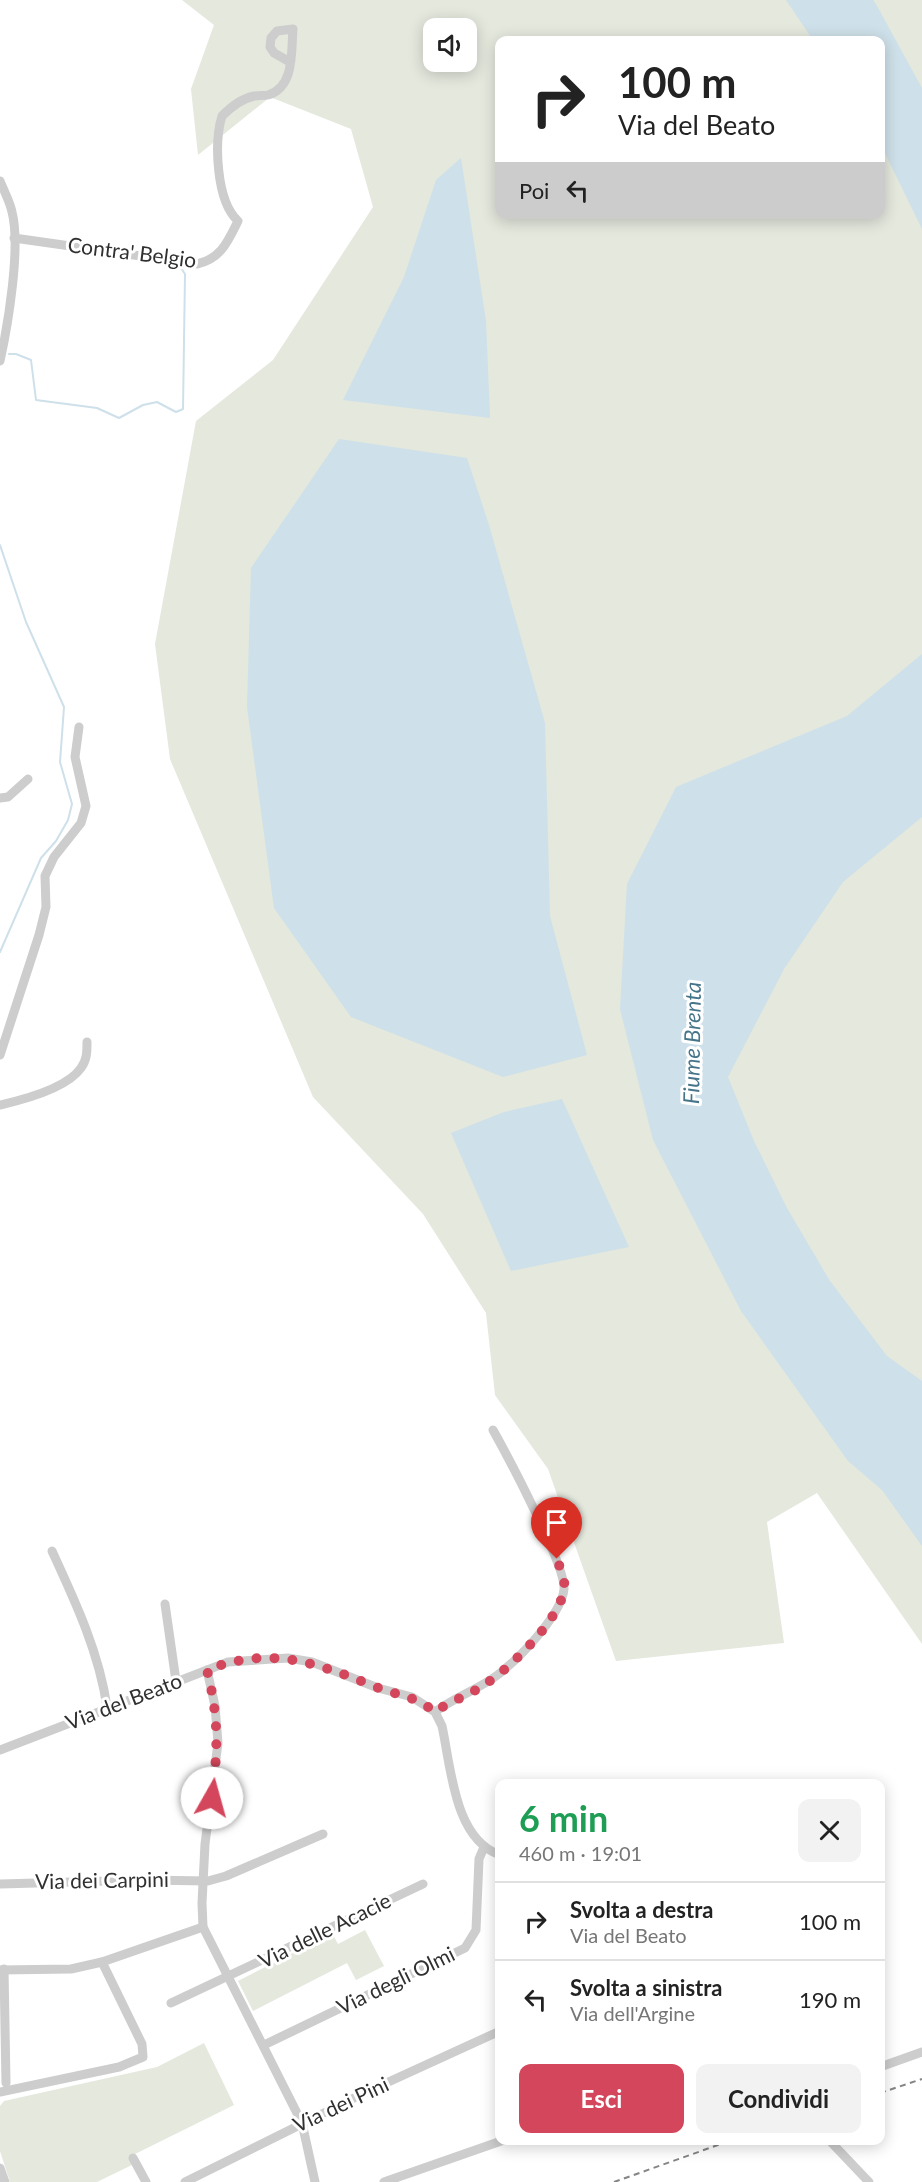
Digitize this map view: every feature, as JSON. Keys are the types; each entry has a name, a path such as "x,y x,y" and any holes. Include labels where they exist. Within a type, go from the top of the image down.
{"street":[{"name":"Contra' Belgio","path":"14,238 197,264 211,261 230,236 238,220 232,215 221,185 218,148 222,116 244,99 268,95 277,90 289,74 290,62"},
{"path":"0,181 12,212 14,238 9,323 0,362"},
{"path":"0,1055 42,926 46,908 45,876 54,857 81,823 86,806 75,757 79,728"},
{"path":"0,798 8,797 28,779"},
{"path":"0,1105 35,1096 80,1071 87,1057 87,1042"},
{"path":"494,1430 557,1559 564,1590 550,1618 506,1669 484,1685 435,1712 441,1726 460,1812 472,1836 484,1847 495,1852"},
{"path":"52,1551 84,1626 103,1679 107,1707"},
{"path":"165,1604 176,1681"},
{"name":"Via del Beato","path":"0,1750 228,1662 288,1658 312,1662 378,1688 412,1697 435,1712"},
{"path":"207,1670 215,1706 218,1743 205,1844 203,1927 302,2123 315,2182"},
{"name":"Via dei Carpini","path":"0,1884 203,1880 226,1876 323,1834"},
{"name":"Via degli Olmi","path":"264,2045 465,1948 476,1930 478,1859 484,1847"},
{"name":"Via delle Acacie","path":"171,2003 228,1979 423,1884"},
{"path":"6,2083 2,1969 71,1969 102,1962 203,1927"},
{"path":"0,2091 119,2067 142,2057 142,2044 102,1962"},
{"name":"Via dei Pini","path":"185,2182 302,2123 495,2033"},
{"path":"885,2065 922,2052"},
{"path":"384,2182 495,2143"},
{"path":"834,2145 869,2182"},
{"path":"133,2158 146,2182"},
{"path":"0,2168 4,2182"}],"shaded area":[{"path":"182,0 922,0 922,1644 817,1493 767,1522 784,1643 616,1661 548,1469 495,1395 486,1313 423,1214 313,1097 170,759 155,644 196,421 273,360 373,207 351,129 270,97 198,155 191,89 214,25"},
{"path":"365,1930 384,1966 356,1980 347,1963 253,2011 238,1981 332,1933 338,1944"},
{"path":"204,2043 234,2105 131,2156 134,2164 97,2182 10,2182 0,2151 0,2106 4,2101 157,2067"}],"water":[{"path":"786,0 873,0 877,6 922,88 922,229 885,153 885,36 810,36"},
{"path":"461,158 486,321 490,418 343,400 404,277 436,180"},
{"path":"339,439 467,458 489,525 545,723 550,916 587,1055 503,1077 351,1017 274,908 247,707 251,568"},
{"name":"Fiume Brenta","path":"922,654 922,817 843,882 784,969 728,1077 754,1141 787,1208 830,1281 887,1356 922,1381 922,1546 882,1490 848,1461 741,1311 653,1140 620,1009 627,884 676,787 847,716"},
{"path":"562,1099 629,1247 511,1271 451,1133 504,1112"}],"waterway":[{"path":"9,354 16,354 31,360 36,400 97,408 119,418 143,405 157,402 176,412 183,409 185,274 181,268"},
{"path":"0,545 26,622 64,707 60,762 72,804 68,820 56,841 41,858 0,952"}],"railway":[{"path":"885,2091 922,2079"},
{"path":"614,2182 718,2145"}],"route":[{"path":"212,1798 218,1743 215,1706 207,1670 228,1662 288,1658 312,1662 378,1688 412,1697 435,1712 444,1705 466,1696 506,1669 537,1635 561,1601 564,1590 564,1581 557,1559"}]}
